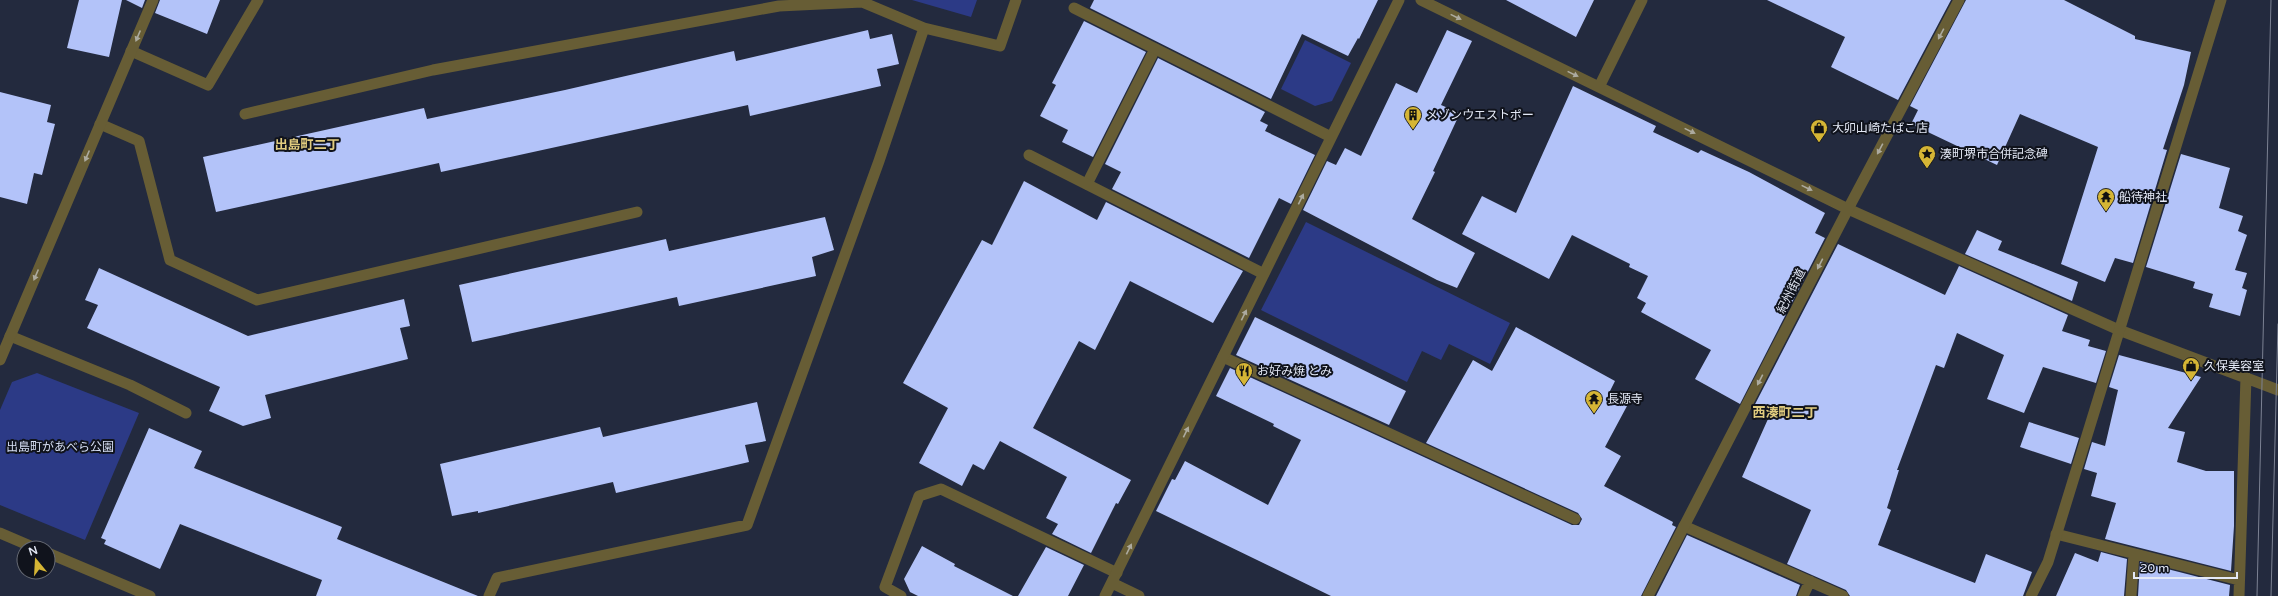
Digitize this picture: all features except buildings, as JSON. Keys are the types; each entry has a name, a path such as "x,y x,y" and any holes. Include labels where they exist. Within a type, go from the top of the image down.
{"street":[{"path":"0,360 153,0"},
{"path":"131,51 208,86 258,0"},
{"path":"245,114 433,70 779,6 862,2 924,28 1000,46 1016,0"},
{"path":"1105,596 1224,357 1398,0"},
{"path":"1421,0 1848,209 2119,330 2278,390"},
{"path":"1599,87 1642,0"},
{"name":"紀州街道","path":"1648,596 1848,209 1959,0"},
{"path":"2031,596 2048,562 2221,0"},
{"path":"1074,8 1331,137"},
{"path":"489,596 497,578 747,525 879,161 924,28"},
{"path":"1087,184 1155,49"},
{"path":"100,124 139,141 170,260 257,300 637,212"},
{"path":"1029,155 1264,274"},
{"path":"10,336 130,385 186,413"},
{"path":"1224,357 1575,519"},
{"path":"2239,596 2246,378"},
{"path":"901,596 885,587 919,496 941,489 1114,578 1139,596"},
{"path":"1684,526 1843,596"},
{"path":"0,533 17,540"},
{"path":"2056,534 2239,580"},
{"path":"2131,596 2134,554"},
{"path":"56,556 150,596"},
{"path":"1803,596 1810,582"}],"green space":[{"path":"912,0 977,0 971,17"},
{"path":"1305,40 1351,63 1332,101 1315,106 1281,89"},
{"path":"1306,222 1510,323 1490,364 1449,344 1441,360 1422,351 1407,382 1261,310"},
{"name":"出島町があべら公園","path":"37,373 139,413 85,540 0,505 0,410 12,382"}],"tram line":[{"path":"2257,596 2271,0"},
{"path":"2271,596 2278,324"}],"place":[{"name":"メゾンウエストポー","path":"1413,130"},
{"name":"大卯山崎たばこ店","path":"1819,143"},
{"name":"湊町堺市合併記念碑","path":"1927,169"},
{"name":"船待神社","path":"2106,212"},
{"name":"久保美容室","path":"2191,381"},
{"name":"お好み焼 とみ","path":"1244,386"},
{"name":"長源寺","path":"1594,414"}],"district":[{"name":"出島町二丁","path":"307,144"},
{"name":"西湊町二丁","path":"1785,412"}]}
